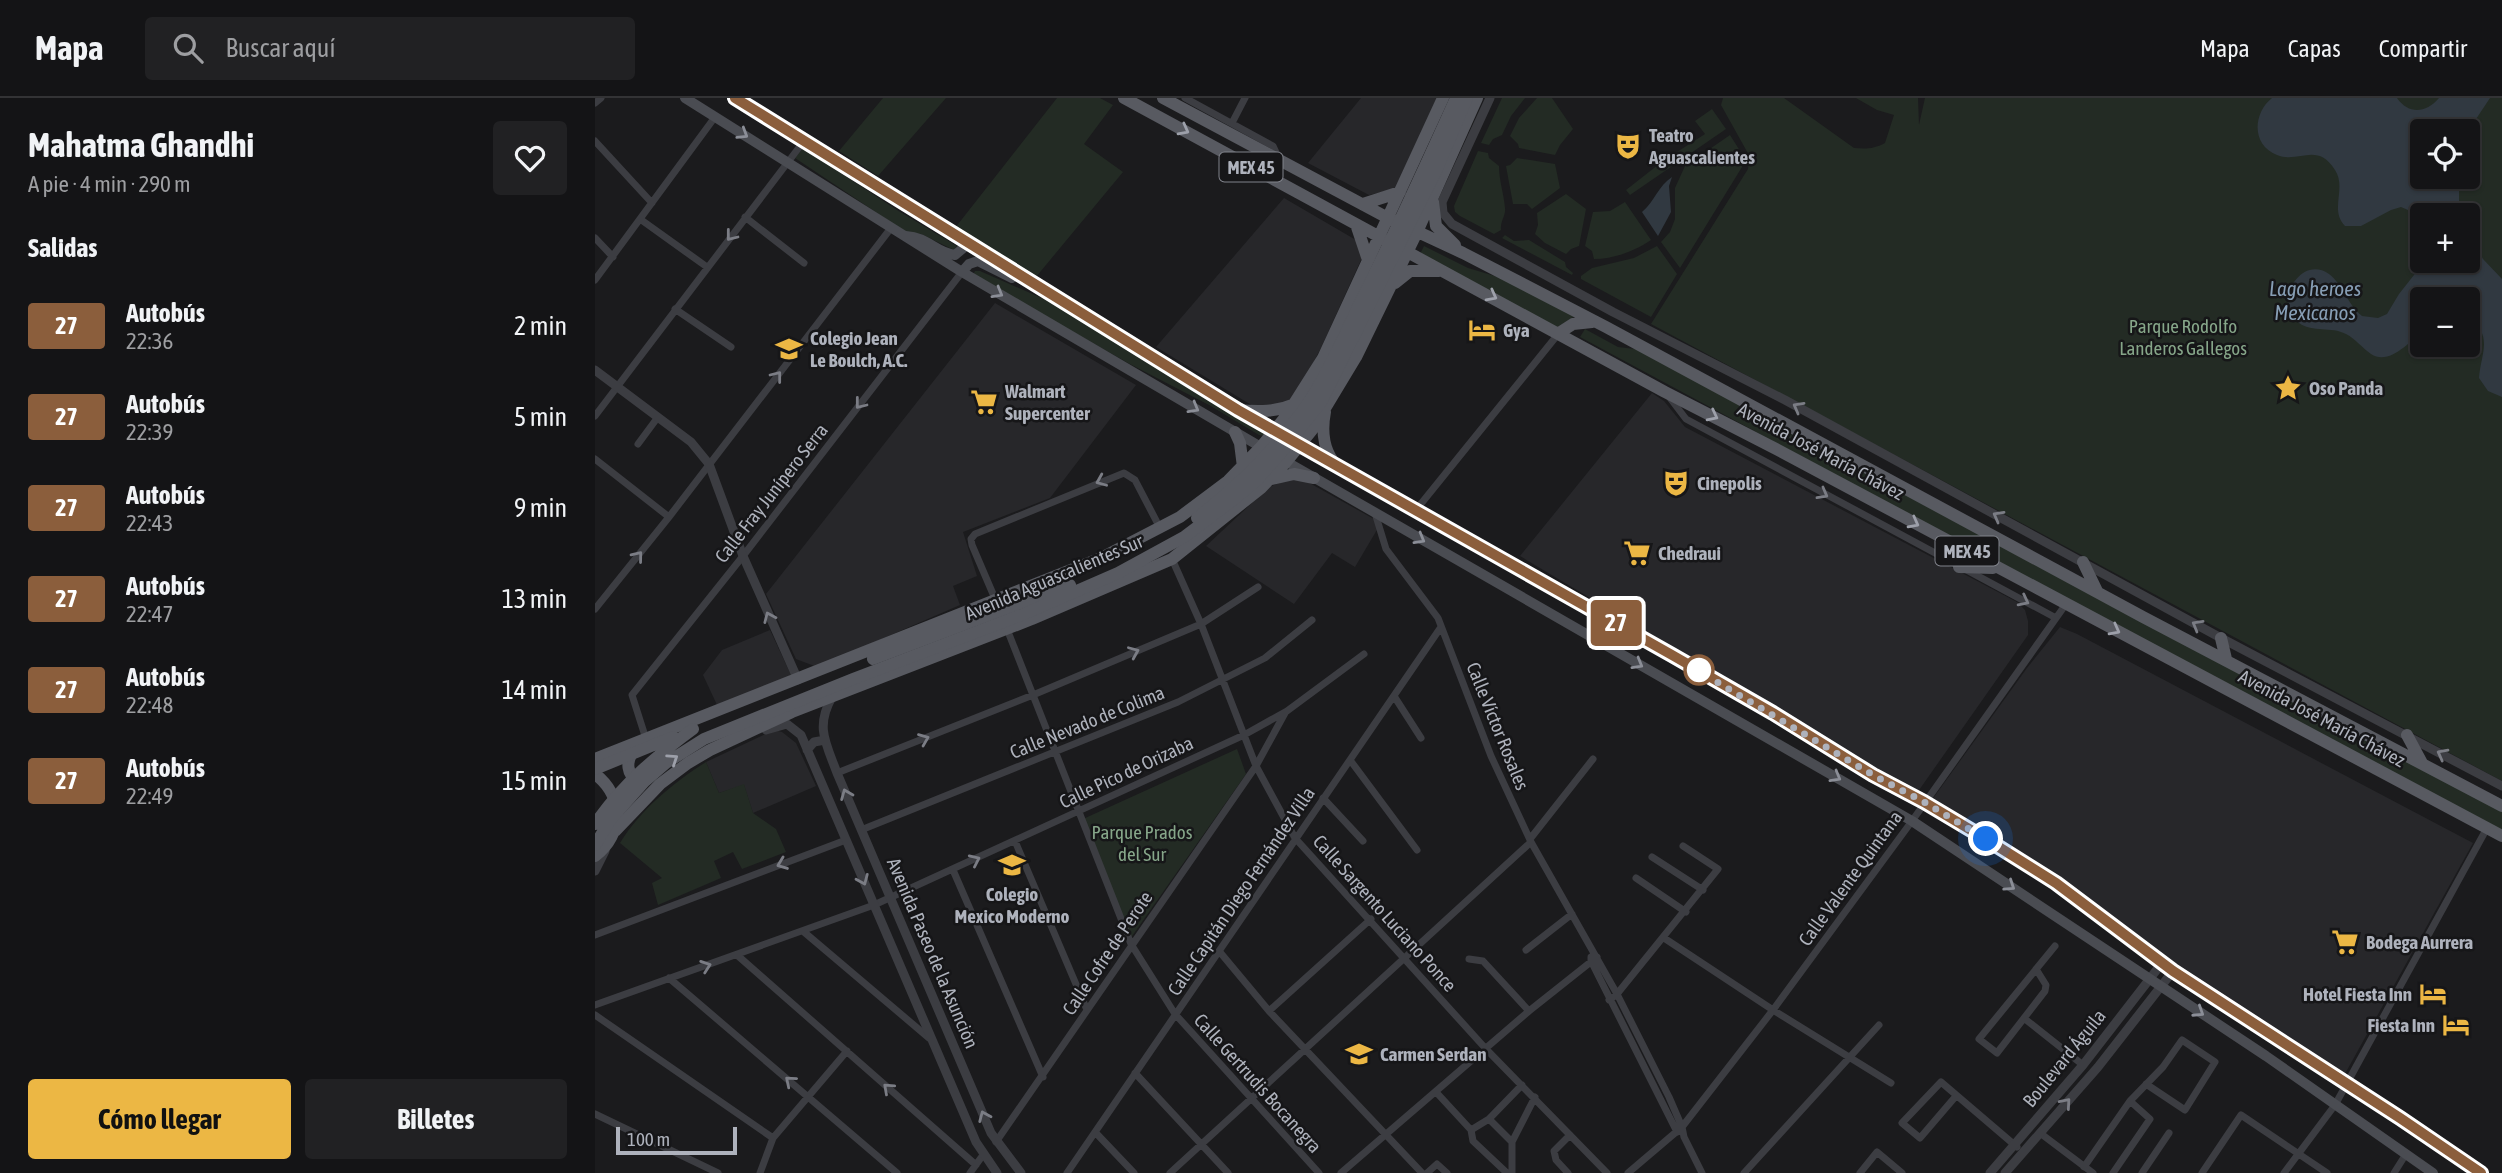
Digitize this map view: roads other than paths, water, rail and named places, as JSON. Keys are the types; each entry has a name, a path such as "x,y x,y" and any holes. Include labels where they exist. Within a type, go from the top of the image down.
{"main road":[{"path":"685,98 962,272 1286,462 1912,821 2150,979 2433,1173"},
{"path":"735,98 1034,286 1238,410 1773,713 2056,883 2173,971 2481,1173"},
{"name":"Avenida José María Chávez","path":"1123,98 1559,332 1665,392 2502,836"},
{"name":"Avenida José María Chávez","path":"1163,98 1388,218 1463,253 1639,345 2502,806"},
{"name":"Avenida Aguascalientes Sur","path":"595,759 1101,558 1180,517 1247,462 1296,404 1313,375 1443,98"},
{"name":"Avenida Aguascalientes Sur","path":"595,824 633,777 693,730 1128,560 1180,530 1235,486 1271,450 1302,411 1323,377 1456,98"},
{"name":"Avenida Aguascalientes Sur","path":"595,856 611,819 644,782 666,763 704,739 1024,614 1118,573 1184,537 1237,496 1278,457 1321,402 1437,169 1467,98"},
{"name":"Avenida Aguascalientes Sur","path":"601,845 660,784 688,763 792,712 1007,629 1173,559 1261,488 1286,462 1327,407 1417,232 1440,195 1457,144 1477,98"},
{"path":"1435,115 1433,129 1436,141 1448,146 1457,144"},
{"path":"1363,204 1400,192"},
{"path":"1440,195 1432,210 1436,226 1463,253"},
{"path":"1356,224 1368,260"},
{"path":"904,236 919,236 947,254 955,255 968,244"},
{"path":"962,272 969,264 978,261 1004,275 1034,286"},
{"path":"1390,288 1410,271 1444,271"},
{"path":"1559,332 1573,324 1601,325"},
{"path":"1313,375 1313,385 1319,393 1326,395 1336,390"},
{"path":"1238,410 1271,411 1296,404"},
{"path":"1327,407 1324,423 1326,447 1341,470"},
{"path":"1235,432 1247,462 1267,460 1272,467 1271,477"},
{"path":"1261,488 1273,479 1287,474 1314,478"},
{"path":"2083,562 2097,591"},
{"path":"1959,568 1981,566 2005,571"},
{"path":"2221,638 2226,659"},
{"path":"595,768 693,730"},
{"path":"2407,736 2422,764"},
{"path":"646,740 632,753 628,768 630,774 639,782 649,786 660,784"},
{"name":"Avenida Aguascalientes Sur","path":"595,774 610,788 615,798 618,809 615,831"}],"street":[{"path":"595,103 601,98"},
{"name":"Avenida José María Chávez","path":"1185,98 1273,146 1279,159"},
{"path":"1232,123 1245,98"},
{"name":"Avenida Aguascalientes Sur","path":"1440,195 1490,98"},
{"path":"595,280 715,117"},
{"path":"595,141 652,203"},
{"path":"595,416 804,141"},
{"name":"Avenida José María Chávez","path":"1440,195 1443,213 1452,224 1613,312 1785,400 2221,638 2502,786"},
{"path":"745,217 804,263"},
{"path":"640,219 707,267"},
{"path":"595,609 891,228"},
{"path":"595,238 613,257"},
{"name":"Calle Fray Junípero Serra","path":"646,740 632,695 962,272"},
{"path":"675,309 731,347"},
{"path":"1601,325 1613,312"},
{"path":"1639,345 1646,328"},
{"path":"1416,510 1559,332"},
{"path":"595,370 691,442 709,464 743,556 797,680"},
{"path":"1665,392 1686,419 2056,618"},
{"path":"638,444 658,417"},
{"path":"595,459 669,517"},
{"path":"996,601 972,545 971,539 975,534 1124,473 1135,480 1160,528"},
{"name":"Calle Víctor Rosales","path":"1375,513 1386,549 1438,618 1491,757 1531,841 1593,957 1609,1000 1681,1132"},
{"name":"Calle Sargento Luciano Ponce","path":"1173,559 1256,765 1295,838 1486,1049 1607,1173"},
{"path":"838,773 1201,624 1258,587"},
{"name":"Calle Valente Quintana","path":"1627,1173 1681,1132 1912,821 2066,604"},
{"name":"Calle Nevado de Colima","path":"861,830 1178,702 1265,658 1312,620"},
{"name":"Calle Capitán Diego Fernández Villa","path":"1067,1173 1441,627"},
{"name":"Calle Gertrudis Bocanegra","path":"1007,629 1131,944 1175,1014 1319,1173"},
{"name":"Calle Pico de Orizaba","path":"595,1005 804,932 953,870 1244,736 1287,711 1364,654"},
{"path":"807,750 814,742 825,740 822,719 832,696"},
{"path":"1394,696 1422,738"},
{"name":"Calle Cofre de Perote","path":"996,1142 1256,765 1287,711"},
{"name":"Avenida Paseo de la Asunción","path":"731,740 740,740 787,724 801,735 983,1155 997,1173"},
{"name":"Avenida Paseo de la Asunción","path":"825,740 861,830 996,1142 1021,1173"},
{"path":"1170,1173 1531,841 1593,759"},
{"path":"1350,760 1417,850"},
{"path":"1323,798 1363,841"},
{"path":"2284,1173 2335,1105 2487,828"},
{"path":"595,935 846,840"},
{"path":"1016,841 1087,1010"},
{"name":"Avenida Aguascalientes Sur","path":"595,871 601,845"},
{"path":"1609,1000 1617,995 1718,869 1683,846"},
{"path":"1652,858 1703,890"},
{"path":"953,870 1043,1077"},
{"path":"1636,878 1686,912"},
{"path":"1526,950 1572,914"},
{"path":"1269,1011 1371,919"},
{"path":"804,932 934,1041"},
{"path":"1664,938 1891,1083"},
{"path":"2036,969 2046,985 2045,991 1997,1053 1979,1039 2036,969 2055,946"},
{"path":"1219,951 1269,1011 1385,1135 1425,1173 1437,1164 1447,1173"},
{"path":"737,955 976,1165"},
{"path":"1341,1173 1593,957"},
{"name":"Calle Víctor Rosales","path":"1593,957 1617,995 1681,1132"},
{"path":"1469,959 1483,961 1529,1011"},
{"name":"Boulevard Águila","path":"1990,1173 2083,1065 2162,963"},
{"name":"Boulevard Águila","path":"2005,1173 2098,1067 2173,971"},
{"path":"669,978 897,1173"},
{"path":"595,1015 773,1138"},
{"path":"2025,1019 2083,1065"},
{"path":"1744,1173 1879,1025"},
{"path":"2084,1167 2130,1101 2146,1084 2163,1067 2182,1040 2215,1062 2185,1110 2146,1084"},
{"path":"760,1173 773,1138 847,1051"},
{"path":"1135,1073 1228,1173"},
{"path":"1956,1096 1920,1138 1902,1123 1941,1082 2023,1152"},
{"path":"1471,1130 1489,1119 1522,1085"},
{"path":"1436,1092 1471,1130 1473,1141 1509,1173"},
{"path":"1509,1173 1512,1142 1535,1097"},
{"path":"2113,1173 2150,1118 2130,1101"},
{"path":"595,1114 718,1173"},
{"path":"2202,1173 2241,1115 2327,1173"},
{"path":"1489,1119 1512,1142"},
{"path":"1095,1132 1134,1173"},
{"path":"1681,1132 1702,1173"},
{"path":"2039,1133 2092,1173"},
{"path":"2142,1173 2169,1133"},
{"path":"1568,1173 1556,1160 1554,1151 1570,1135"},
{"path":"1860,1173 1877,1152 1898,1172"},
{"path":"2394,1173 2406,1154"},
{"path":"970,1173 983,1155"}],"water":[{"name":"Lago heroes Mexicanos","path":"2272,98 2397,98 2407,107 2418,110 2429,107 2439,98 2490,98 2476,119 2410,119 2410,189 2459,189 2459,203 2410,203 2410,211 2401,207 2391,210 2361,226 2345,226 2340,220 2338,177 2328,161 2315,155 2277,155 2263,144 2259,137 2258,120"},
{"path":"1672,177 1669,186 1671,212 1658,236 1642,212"},
{"name":"Lago heroes Mexicanos","path":"2480,253 2502,279 2502,397 2488,391 2479,378 2484,345 2480,330 2480,287 2410,287 2410,342 2385,357 2371,354 2346,334 2304,326 2292,314 2289,304 2289,293 2293,284 2308,270 2329,274 2362,316 2378,318 2387,314 2416,273 2480,273"}],"place":[{"name":"Teatro Aguascalientes","path":"1628,146"},
{"name":"Gya","path":"1482,330"},
{"name":"Colegio Jean Le Boulch, A.C.","path":"789,349"},
{"name":"Oso Panda","path":"2288,388"},
{"name":"Walmart Supercenter","path":"984,402"},
{"name":"Cinepolis","path":"1676,483"},
{"name":"Chedraui","path":"1637,553"},
{"name":"Colegio Mexico Moderno","path":"1012,865"},
{"name":"Bodega Aurrera","path":"2345,942"},
{"name":"Hotel Fiesta Inn","path":"2433,994"},
{"name":"Fiesta Inn","path":"2456,1025"},
{"name":"Carmen Serdan","path":"1359,1054"}],"park label":[{"name":"Parque Rodolfo Landeros Gallegos","path":"2183,337"},
{"name":"Parque Prados del Sur","path":"1142,843"}]}
